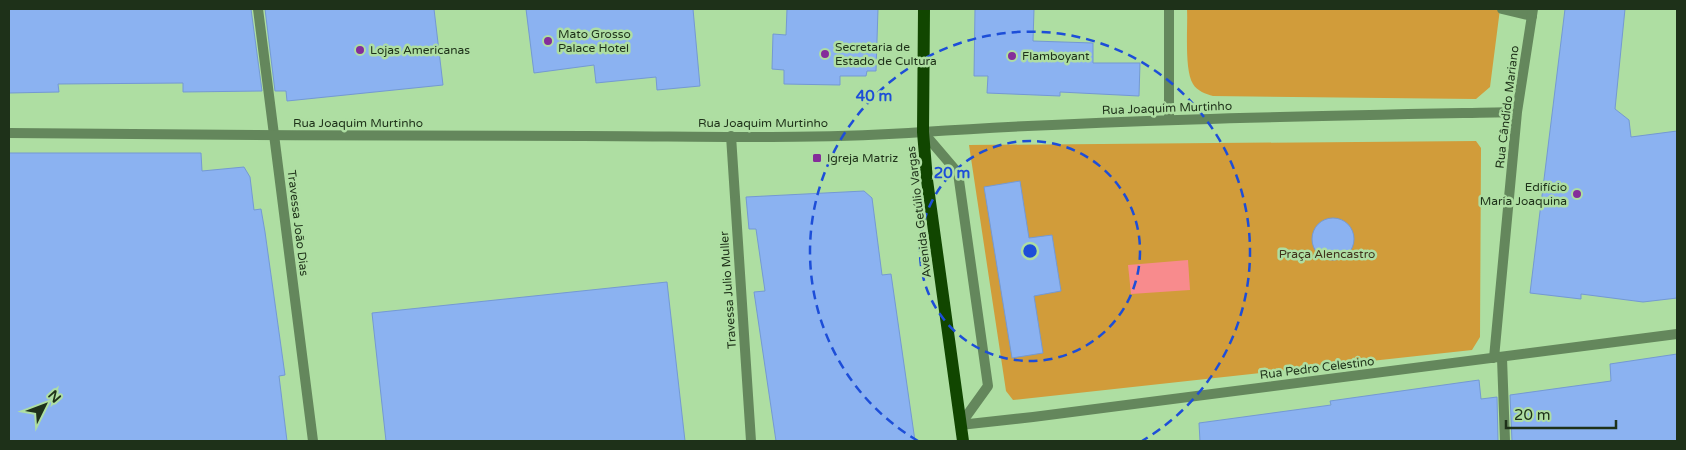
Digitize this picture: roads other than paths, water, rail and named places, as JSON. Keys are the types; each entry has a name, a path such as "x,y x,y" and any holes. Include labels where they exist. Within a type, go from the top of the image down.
{"main road":[{"name":"Avenida Getúlio Vargas","path":"924,9 923,132 927,180 962,441"}],"street":[{"name":"Travessa João Dias","path":"258,9 312,441"},
{"path":"1169,9 1169,120"},
{"path":"1502,9 1532,12"},
{"name":"Rua Cândido Mariano","path":"1505,441 1498,358 1517,112 1532,12"},
{"name":"Rua Joaquim Murtinho","path":"9,133 274,136 872,136 992,127 1169,120 1517,112"},
{"path":"923,132 958,173 988,386 960,425"},
{"name":"Travessa Julio Muller","path":"731,136 751,441"},
{"name":"Rua Pedro Celestino","path":"960,425 1677,334"}],"place":[{"name":"Mato Grosso Palace Hotel","path":"548,41"},
{"name":"Lojas Americanas","path":"360,50"},
{"name":"Secretaria de Estado de Cultura","path":"825,54"},
{"name":"Flamboyant","path":"1012,56"},
{"name":"Igreja Matriz","path":"817,158"},
{"name":"Edifício Maria Joaquina","path":"1577,194"}],"park label":[{"name":"Praça Alencastro","path":"1327,254"}]}
